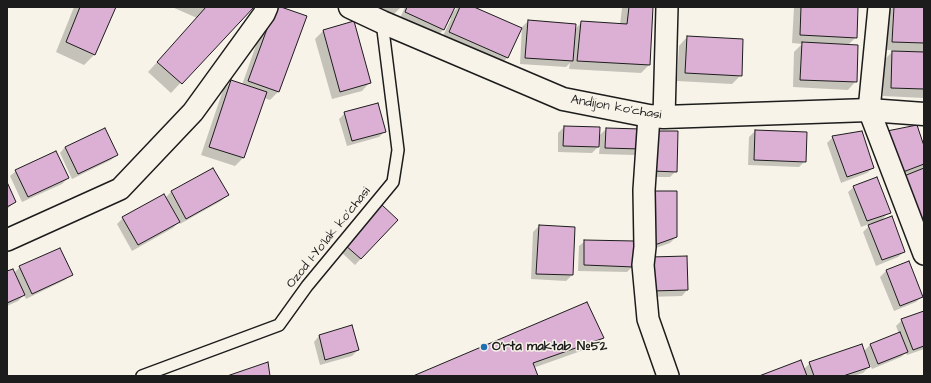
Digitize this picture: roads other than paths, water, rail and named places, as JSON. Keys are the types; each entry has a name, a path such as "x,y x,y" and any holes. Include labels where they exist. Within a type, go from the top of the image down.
{"street":[{"path":"7,240 120,189 193,112 264,14 267,7"},
{"name":"Andijon ko'chasi","path":"350,7 563,99 656,116 869,110 924,114"},
{"path":"667,7 656,116 644,190 645,247 643,265 648,319 668,376"},
{"path":"879,7 869,110 924,254"}],"lane":[{"name":"Ozod 1-Yo'lak ko'chasi","path":"142,376 279,325 307,286 393,182 398,150 382,22"}],"place":[{"name":"O'rta maktab №52","path":"484,347"}]}
